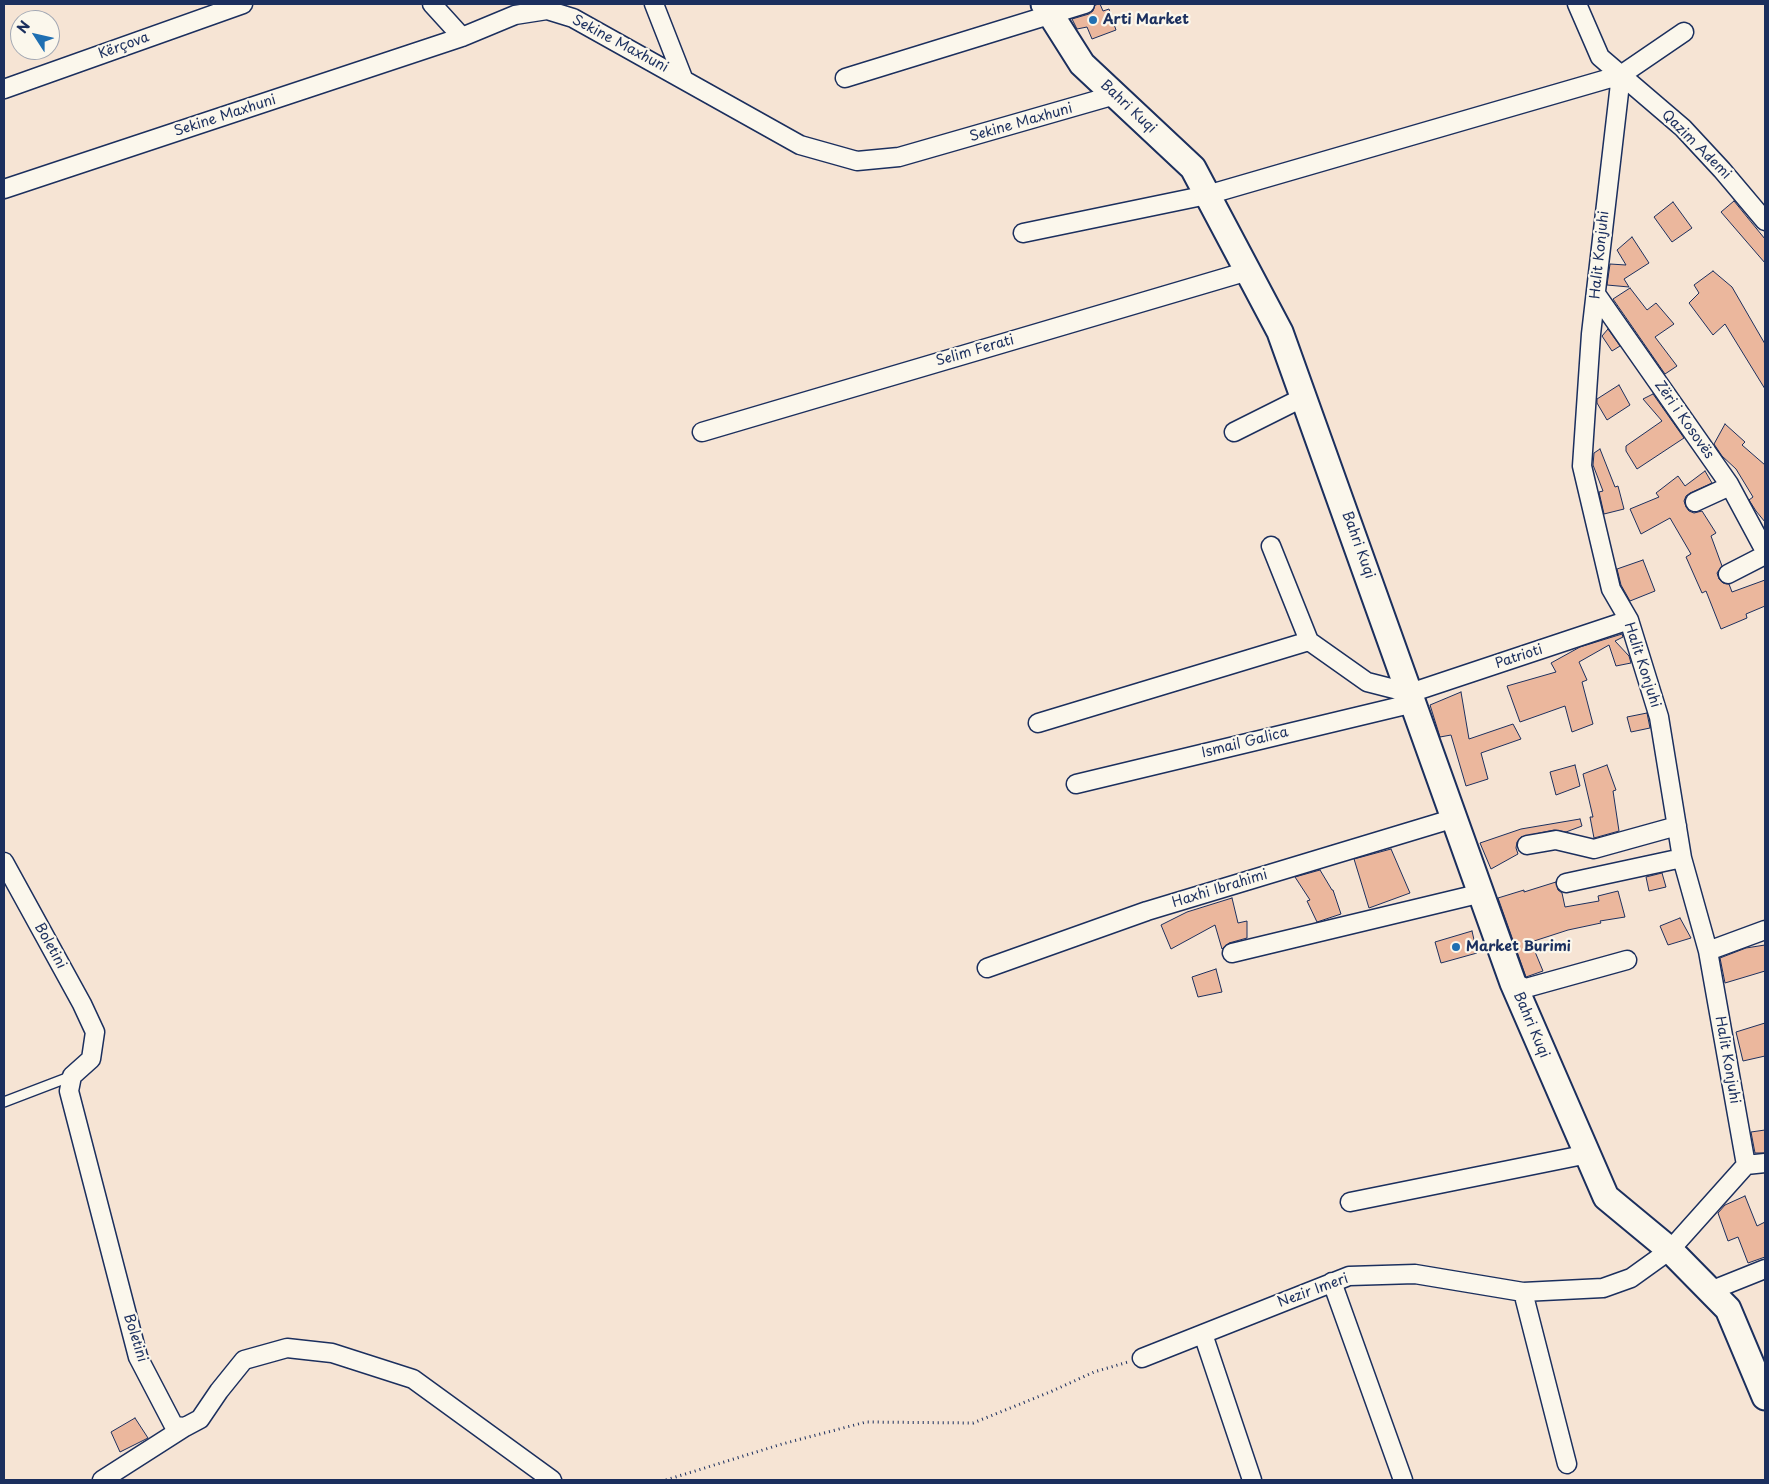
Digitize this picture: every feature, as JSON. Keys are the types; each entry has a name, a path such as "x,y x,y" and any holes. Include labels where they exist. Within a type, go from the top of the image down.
{"street":[{"name":"Kërçova","path":"4,89 243,4"},
{"path":"432,4 462,37"},
{"path":"654,4 683,78"},
{"path":"845,78 1048,9 1085,4"},
{"name":"Qazim Ademi","path":"1577,4 1600,57 1683,128 1765,221"},
{"name":"Bahri Kuqi","path":"1048,9 1082,64 1193,168 1280,332 1513,983 1606,1197 1670,1250 1728,1309 1765,1397"},
{"name":"Sekine Maxhuni","path":"4,189 462,37 515,15 547,10 574,18 800,145 857,162 899,157 1115,95"},
{"path":"1023,233 1207,195 1620,75 1684,32"},
{"name":"Halit Konjuhi","path":"1620,75 1591,334 1582,466 1611,589 1629,620 1659,717 1682,858 1708,951 1746,1165"},
{"name":"Selim Ferati","path":"702,432 1248,271"},
{"name":"Zëri i Kosovës","path":"1596,294 1732,489 1765,551"},
{"path":"1234,432 1304,398"},
{"path":"1697,505 1732,489"},
{"path":"1271,546 1309,641 1368,682 1412,698"},
{"path":"1728,574 1765,555"},
{"name":"Patrioti","path":"1412,698 1629,620"},
{"path":"1038,724 1309,641"},
{"name":"Ismail Galica","path":"1076,784 1412,698"},
{"name":"Haxhi Ibrahimi","path":"987,968 1147,911 1455,818"},
{"path":"1527,845 1556,840 1594,849 1677,826"},
{"path":"1566,882 1682,858"},
{"name":"Boletini","path":"4,862 82,1004 95,1032 91,1059 72,1076 69,1092 138,1357 174,1426 185,1427"},
{"path":"1232,953 1482,893"},
{"path":"1708,951 1765,930"},
{"path":"1513,983 1526,988 1627,960"},
{"path":"1350,1202 1588,1154"},
{"path":"1746,1165 1765,1163"},
{"name":"Nezir Imeri","path":"1142,1358 1349,1276 1415,1274 1523,1292 1603,1288 1631,1278 1670,1250 1746,1165"},
{"path":"1710,1291 1765,1269"},
{"path":"1332,1282 1403,1480"},
{"path":"1523,1292 1567,1464"},
{"path":"1203,1334 1252,1480"},
{"path":"102,1480 200,1419 219,1391 244,1360 287,1348 332,1353 414,1379 552,1480"}],"lane":[{"path":"4,1102 72,1076"}],"path":[{"path":"666,1480 782,1444 866,1422 973,1423 1094,1372 1142,1358"}],"building":[{"name":"Arti Market","path":"1100,4 1103,11 1109,9 1116,30 1092,39 1087,27 1077,29 1072,19 1089,14 1093,11 1095,5"},
{"path":"1734,201 1765,239 1765,263 1721,212"},
{"path":"1673,202 1692,228 1672,242 1654,217"},
{"path":"1632,237 1649,263 1624,279 1629,287 1607,285 1610,264 1626,265 1617,250"},
{"path":"1713,271 1732,287 1765,344 1765,389 1725,324 1713,335 1689,303 1699,293 1694,285"},
{"path":"1630,288 1647,310 1656,303 1674,324 1655,337 1677,366 1665,374 1613,299"},
{"path":"1608,329 1620,346 1612,351 1602,336"},
{"path":"1619,385 1630,405 1607,420 1597,403 1597,399"},
{"path":"1653,394 1684,438 1637,469 1626,451 1626,446 1662,421 1643,399"},
{"path":"1725,424 1745,442 1742,445 1765,465 1765,522 1749,500 1753,497 1736,469 1722,456 1714,444"},
{"path":"1600,449 1615,487 1618,486 1624,509 1604,514 1599,492 1603,491 1593,465 1594,453"},
{"path":"1705,471 1712,483 1690,493 1684,501 1689,511 1694,513 1702,511 1716,533 1711,536 1722,566 1717,573 1719,579 1723,583 1729,584 1732,592 1765,580 1765,606 1746,614 1747,618 1721,629 1706,591 1702,593 1686,557 1691,554 1670,518 1641,534 1630,509 1659,497 1656,493 1678,476 1685,486"},
{"path":"1643,560 1655,591 1630,601 1621,585 1617,569"},
{"path":"1622,634 1623,637 1615,641 1629,656 1631,663 1616,666 1609,645 1579,662 1587,680 1582,682 1593,724 1572,732 1565,706 1520,722 1507,686 1556,672 1551,663 1580,647"},
{"path":"1461,692 1469,739 1513,724 1521,739 1481,753 1488,779 1466,786 1451,735 1440,737 1430,705"},
{"path":"1647,713 1650,728 1631,732 1627,717"},
{"path":"1575,765 1580,786 1556,795 1550,772"},
{"path":"1607,765 1616,790 1613,791 1619,831 1594,838 1590,817 1593,817 1583,774"},
{"path":"1580,819 1582,826 1566,832 1554,830 1521,837 1517,842 1518,854 1491,869 1480,843 1521,829"},
{"path":"1391,849 1410,893 1369,908 1354,859"},
{"path":"1320,870 1333,890 1341,914 1317,922 1307,901 1310,900 1295,877"},
{"path":"1662,873 1666,887 1649,891 1646,877"},
{"path":"1556,882 1558,890 1562,893 1565,907 1599,901 1598,896 1618,891 1625,917 1600,921 1601,923 1568,930 1531,942 1543,971 1526,977 1498,898"},
{"path":"1232,898 1238,923 1247,921 1247,938 1229,943 1222,949 1215,925 1171,949 1161,925 1187,912"},
{"path":"1680,918 1691,938 1668,945 1660,926"},
{"name":"Market Burimi","path":"1472,931 1477,953 1441,963 1435,942"},
{"path":"1765,945 1765,971 1725,983 1720,958 1746,948"},
{"path":"1216,969 1222,992 1198,997 1192,977"},
{"path":"1765,1023 1765,1056 1743,1061 1736,1032"},
{"path":"1765,1130 1765,1153 1755,1153 1751,1132"},
{"path":"1745,1196 1757,1226 1765,1222 1765,1257 1748,1263 1738,1237 1728,1241 1718,1213 1725,1205"},
{"path":"135,1418 148,1438 120,1452 111,1432"}],"place":[{"name":"Arti Market","path":"1093,20"},
{"name":"Market Burimi","path":"1456,947"}]}
